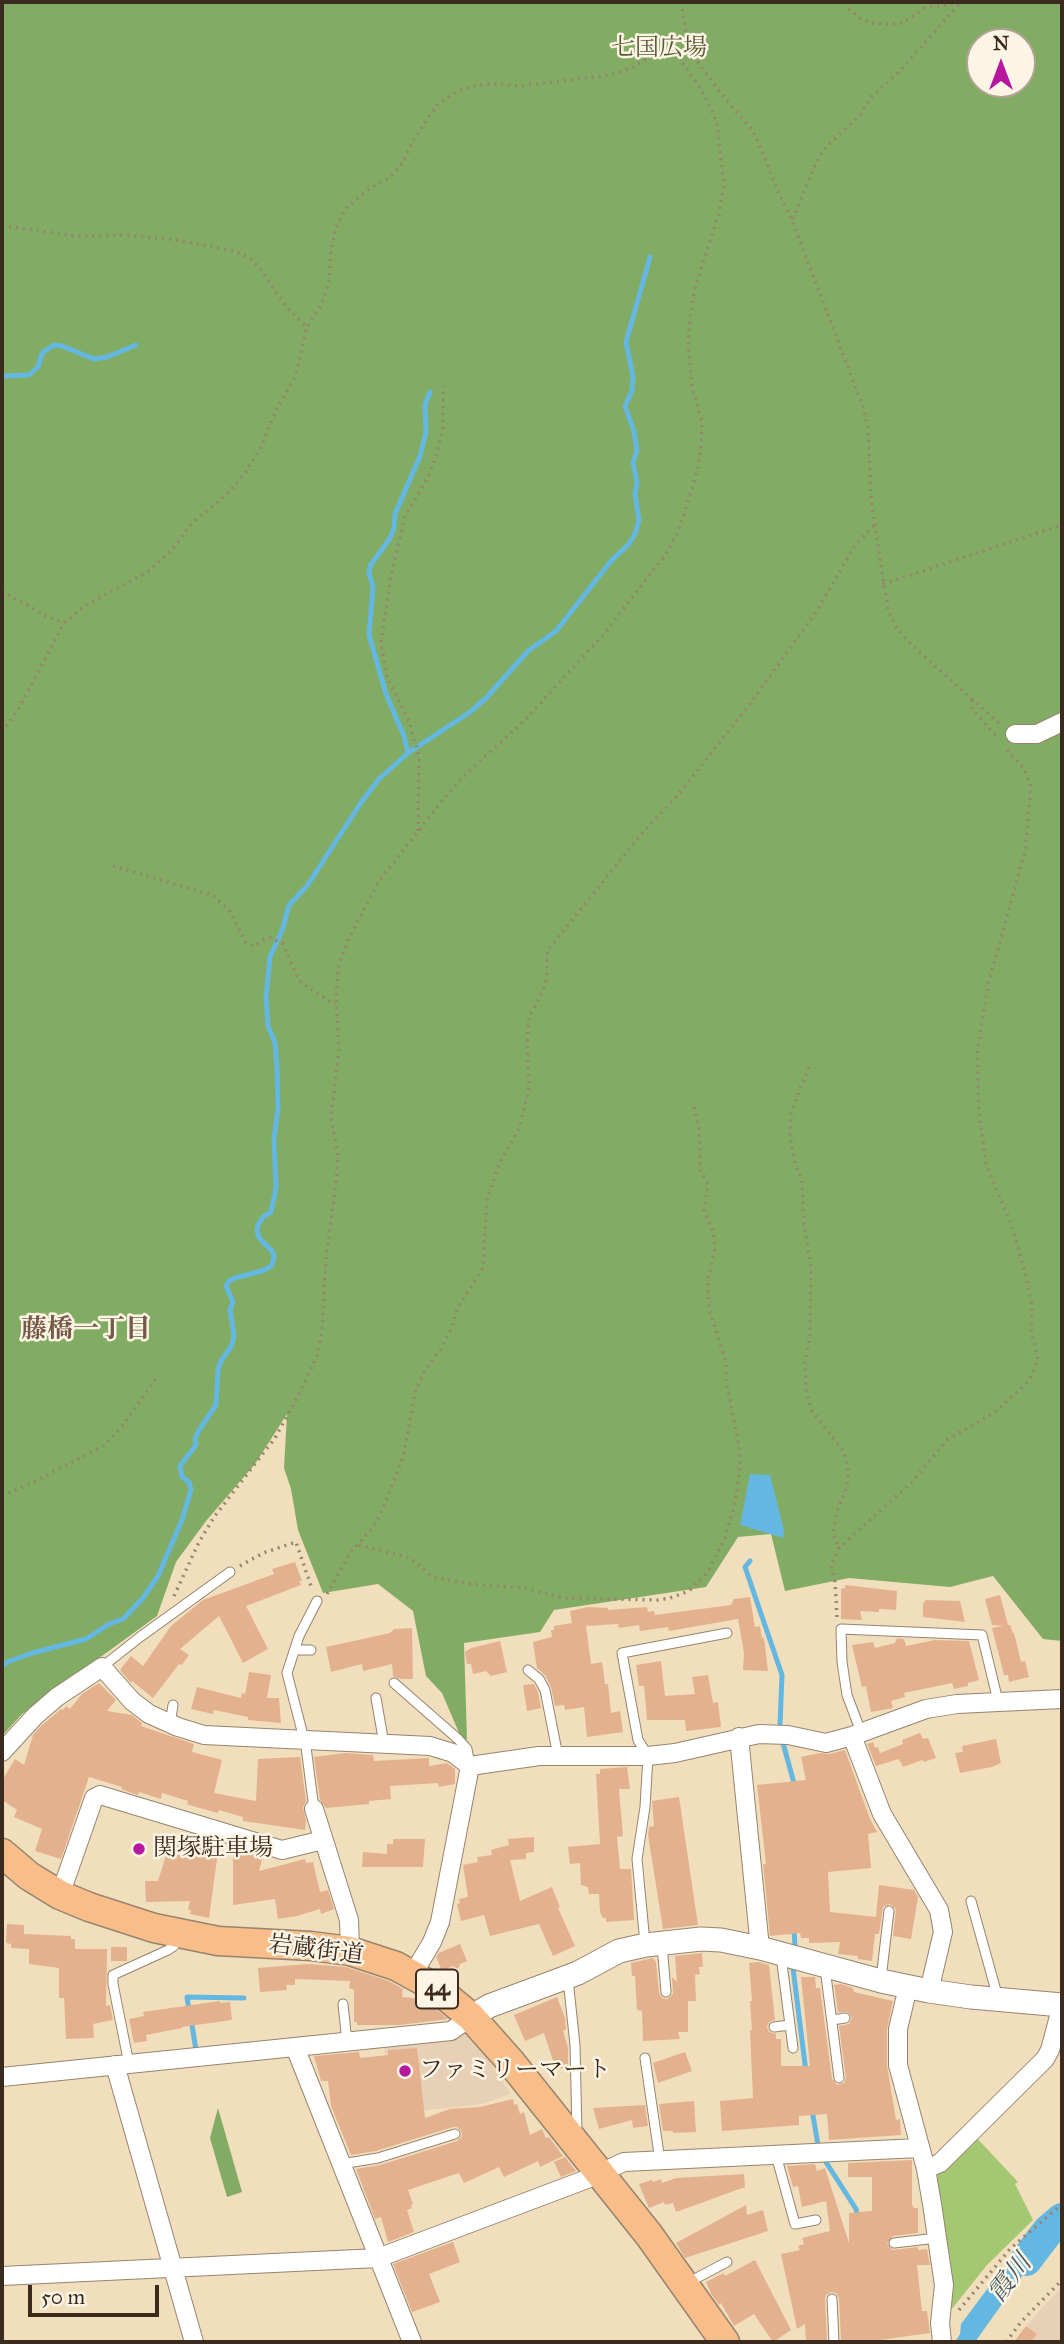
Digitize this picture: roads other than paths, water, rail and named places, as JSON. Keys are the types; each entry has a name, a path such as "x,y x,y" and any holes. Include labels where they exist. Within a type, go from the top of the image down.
{"main road":[{"name":"岩蔵街道","path":"3,1859 60,1895 101,1911 177,1933 218,1941 349,1951 413,1974 445,1994 471,2017 600,2173 685,2284 725,2342"}],"street":[{"path":"1015,734 1038,734 1062,722"},
{"path":"2,1752 35,1716 57,1697 102,1667 132,1701 149,1714 204,1735 441,1748 470,1766 539,1756 648,1756 772,1733 825,1743 926,1709 957,1704 1062,1699"},
{"path":"857,1734 881,1814 939,1910 943,1932 919,1989 898,2029 898,2065 926,2169 944,2285 939,2339"},
{"path":"739,1737 770,1951"},
{"path":"413,1974 432,1942 440,1922 460,1799 470,1766"},
{"path":"60,1895 94,1798 100,1795 282,1850 323,1840"},
{"path":"314,1809 349,1920 349,1951"},
{"path":"2,2077 451,2031 489,2006 568,1977 610,1954 654,1944 711,1939 770,1951 919,1989 1062,2005 1045,2059 940,2163 926,2169"},
{"path":"295,2047 412,2342"},
{"path":"122,2064 194,2342"},
{"path":"2,2276 378,2258 624,2162 919,2148"}],"lane":[{"path":"102,1667 230,1572"},
{"path":"314,1809 304,1741 287,1673 299,1636 317,1601"},
{"path":"857,1734 847,1695 841,1629 982,1634 998,1701"},
{"path":"666,1992 637,1859 645,1807 648,1756 638,1740 622,1653 727,1633"},
{"path":"295,1650 311,1650"},
{"path":"528,1670 539,1679 545,1690 558,1756"},
{"path":"394,1683 458,1739 467,1749 470,1766"},
{"path":"376,1698 384,1744"},
{"path":"170,1724 173,1705"},
{"path":"971,1901 999,2000"},
{"path":"881,1981 889,1911"},
{"path":"122,2064 113,1975 168,1950 174,1946 177,1933"},
{"path":"770,1951 790,2025 793,2048"},
{"path":"825,1966 839,2078"},
{"path":"568,1977 575,2045 578,2146"},
{"path":"343,2004 347,2042"},
{"path":"832,2020 845,2018"},
{"path":"774,2026 790,2025"},
{"path":"645,2058 660,2161"},
{"path":"341,2164 419,2149 455,2134"},
{"path":"776,2155 795,2224 816,2220"},
{"path":"894,2243 937,2238"},
{"path":"685,2284 727,2262"},
{"path":"832,2299 834,2342"}],"water":[{"path":"750,1474 770,1475 784,1530 783,1538 740,1525"},
{"path":"1053,2226 1039,2258 1022,2276 975,2342 955,2342 960,2334 961,2324 991,2284"}],"waterway":[{"path":"2,1667 7,1662 32,1653 86,1639 109,1624 123,1619 143,1598 158,1576 182,1520 191,1490 189,1482 182,1477 180,1466 196,1445 195,1439 199,1430 216,1405 218,1369 232,1345 234,1334 230,1310 233,1302 226,1286 235,1278 265,1270 272,1265 274,1257 257,1231 263,1217 271,1212 276,1188 274,1139 278,1108 277,1068 275,1043 268,1026 266,997 270,957 283,928 289,905 307,886 379,779 408,753 470,712 486,698 528,651 556,631 635,534 639,520 633,462 637,451 634,431 625,406 632,391 633,377 626,342 650,257"},
{"path":"2,376 29,375 38,367 42,353 54,345 94,359 107,357 136,345"},
{"path":"408,753 404,736 386,694 369,635 373,586 369,574 370,566 390,538 395,514 420,456 426,432 425,405 430,392"},
{"path":"750,1561 745,1567 782,1675 780,1725"},
{"path":"783,1743 795,1787"},
{"path":"794,1929 795,1947"},
{"path":"793,1968 806,2072"},
{"path":"189,2010 187,1997 244,1998"},
{"path":"191,2019 196,2050"},
{"path":"812,2110 818,2145"},
{"path":"824,2159 856,2209 858,2219"},
{"name":"霞川","path":"1026,2260 1048,2231 1062,2219"}],"place":[{"name":"関塚駐車場","path":"139,1849"},
{"name":"ファミリーマート","path":"405,2071"}],"district":[{"name":"藤橋一丁目","path":"86,1331"}],"park label":[{"name":"七国広場","path":"659,49"}]}
